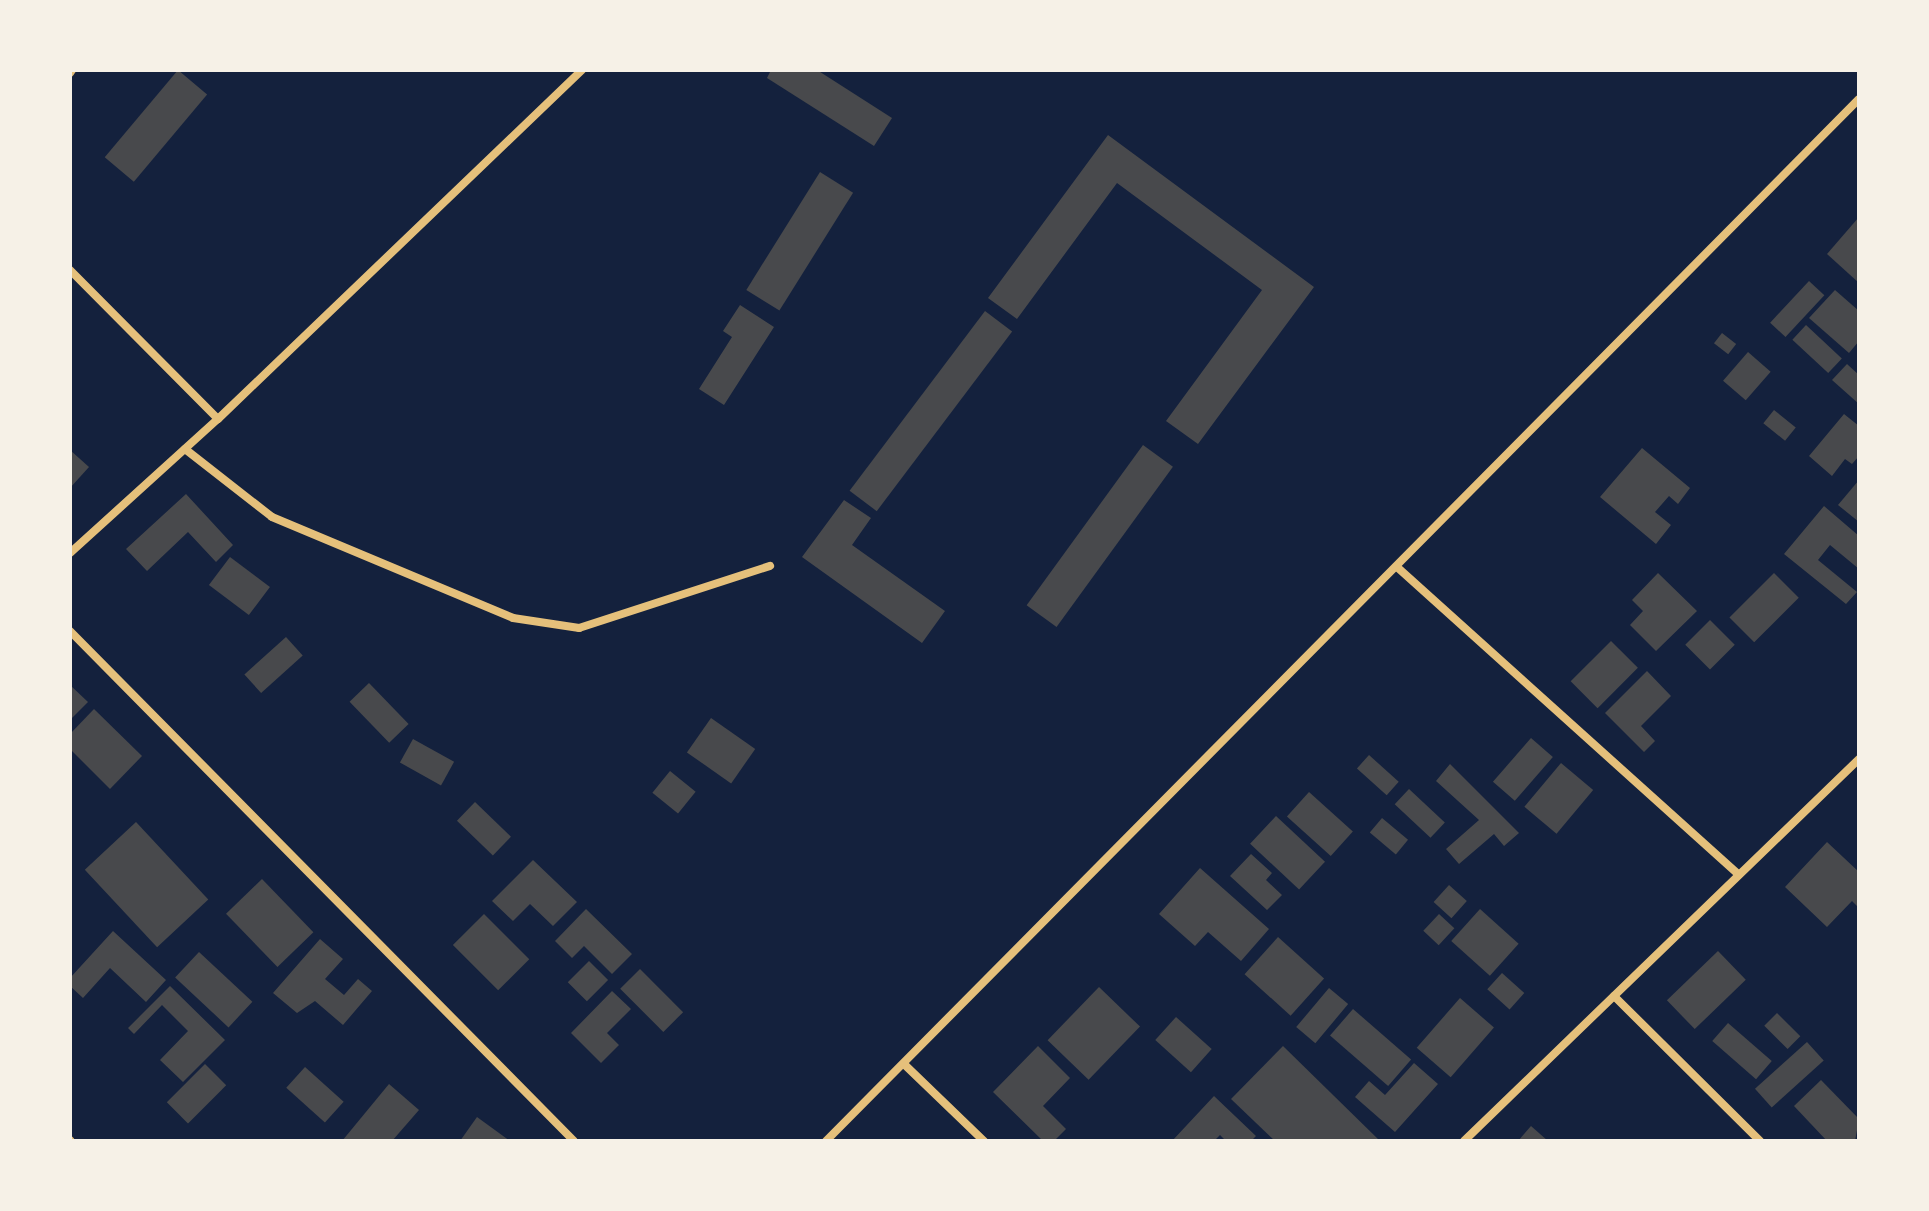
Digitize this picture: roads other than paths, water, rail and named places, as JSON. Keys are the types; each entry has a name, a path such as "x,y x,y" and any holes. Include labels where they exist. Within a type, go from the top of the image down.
{"street":[{"path":"70,553 218,419 582,70"},
{"path":"826,1141 905,1065 1859,99"},
{"path":"70,270 218,419"},
{"path":"185,449 272,517 513,618 579,628 770,566"},
{"path":"1397,567 1739,875"},
{"path":"70,631 574,1141"},
{"path":"1464,1141 1859,759"},
{"path":"1614,996 1760,1141"},
{"path":"905,1065 984,1141"}]}
